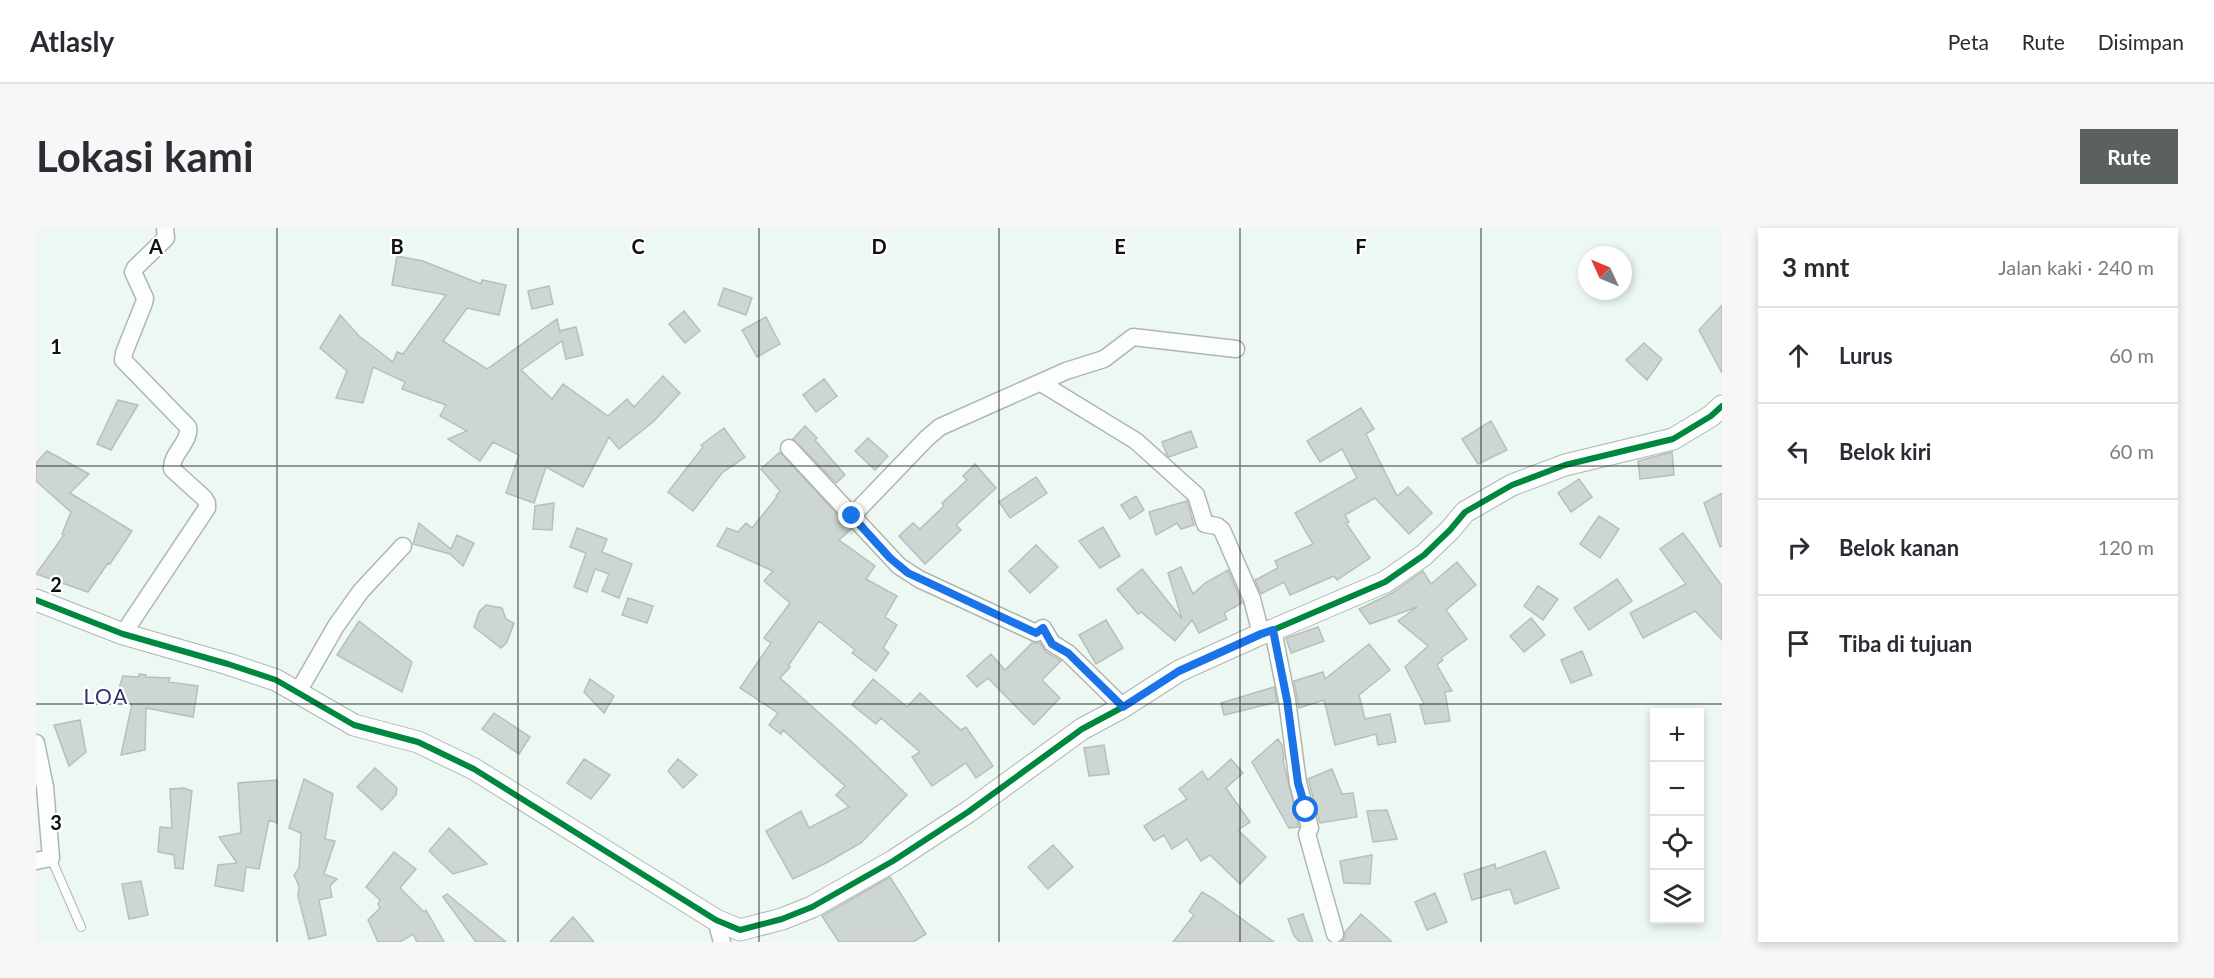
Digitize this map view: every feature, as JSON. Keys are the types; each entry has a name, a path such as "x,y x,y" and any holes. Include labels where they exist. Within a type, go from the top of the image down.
{"street":[{"path":"123,634 207,508 204,498 174,472 171,466 189,433 188,427 123,360 145,298 134,273 135,268 166,238 165,228"},
{"path":"852,516 933,432 1066,371 1104,359 1129,339 1137,336 1236,349"},
{"path":"1041,383 1131,438 1193,492 1205,524 1218,526 1222,530 1267,632 1287,700 1298,783 1310,828 1307,834 1335,934"},
{"path":"36,600 123,634 276,680 354,725 418,742 474,769 716,920 740,930 783,919 812,907 892,861 940,830 1082,729 1123,707 1179,671 1385,582 1424,555 1465,512 1512,485 1565,465 1673,439 1711,416 1722,406"},
{"path":"789,448 890,558 908,573 1036,633 1043,628 1052,644 1068,653 1123,707"},
{"path":"298,692 336,626 361,591 403,546"},
{"path":"36,743 45,787 44,860"},
{"path":"716,920 722,942"}],"lane":[{"path":"44,860 81,927"}],"building":[{"path":"397,256 423,261 481,284 482,280 506,285 499,315 467,308 443,341 487,369 557,319 560,331 576,327 583,355 566,359 562,341 521,370 552,399 563,384 608,416 627,399 634,407 663,376 680,393 653,422 619,449 609,437 583,487 546,467 534,503 506,493 519,455 493,442 480,461 448,439 467,431 440,416 446,405 402,389 405,382 373,367 363,403 336,398 347,371 320,348 340,315 359,336 393,362 397,352 403,354 446,295 392,285"},
{"path":"549,286 553,304 532,309 528,291"},
{"path":"724,288 752,298 746,315 718,305"},
{"path":"1722,305 1722,373 1699,330"},
{"path":"684,311 700,331 685,343 669,324"},
{"path":"766,317 780,344 757,357 742,330"},
{"path":"1644,343 1662,359 1647,380 1626,360"},
{"path":"824,379 837,396 816,412 803,395"},
{"path":"118,400 138,405 111,450 97,444"},
{"path":"1361,408 1374,429 1366,434 1397,496 1408,487 1432,513 1409,534 1375,498 1345,515 1349,522 1346,523 1370,558 1337,580 1334,576 1290,595 1284,582 1261,594 1255,580 1278,568 1275,561 1313,544 1295,513 1357,478 1342,449 1320,462 1307,441"},
{"path":"1491,421 1507,450 1478,464 1462,439"},
{"path":"805,426 845,475 836,483 793,439"},
{"path":"724,428 745,457 722,473 693,511 668,492 703,447 701,445"},
{"path":"1191,431 1197,447 1169,457 1162,442"},
{"path":"868,438 888,456 875,470 855,451"},
{"path":"47,451 89,474 70,493 132,531 88,592 36,574 64,535 62,534 71,512 36,481 36,463"},
{"path":"780,452 851,529 839,540 875,566 866,579 897,596 885,617 897,625 883,648 889,653 876,671 852,653 855,650 819,621 788,666 790,667 780,678 907,795 861,843 793,879 766,831 801,811 809,828 849,807 836,795 845,786 783,730 781,734 769,725 778,713 740,688 771,643 764,638 790,603 764,581 773,571 717,546 727,528 738,532 746,523 752,528 777,497 780,491 761,469"},
{"path":"1672,452 1674,475 1640,479 1638,461"},
{"path":"975,464 996,488 956,525 961,530 925,564 899,536 913,523 920,529 944,506 942,503 967,480 963,476"},
{"path":"1036,477 1047,493 1010,518 999,502"},
{"path":"1579,479 1592,497 1571,512 1558,493"},
{"path":"1722,493 1722,546 1720,547 1704,503"},
{"path":"1136,496 1144,510 1130,519 1121,505"},
{"path":"1187,501 1194,525 1181,529 1177,523 1156,535 1149,512"},
{"path":"554,503 552,530 533,529 535,506"},
{"path":"1599,516 1619,529 1600,558 1580,544"},
{"path":"419,523 451,549 457,535 474,543 463,566 450,554 413,544"},
{"path":"1103,527 1120,556 1100,568 1079,541"},
{"path":"577,528 607,539 602,552 632,564 619,598 602,591 609,574 595,569 587,592 574,587 586,553 570,547"},
{"path":"1683,533 1722,586 1722,640 1695,611 1643,638 1630,613 1686,584 1660,549"},
{"path":"1036,545 1058,567 1030,593 1009,571"},
{"path":"1457,562 1476,585 1446,610 1467,639 1441,658 1443,660 1437,665 1452,691 1445,692 1450,721 1425,724 1420,705 1424,704 1405,667 1428,646 1398,621 1417,607 1370,624 1359,609 1392,593 1423,571 1431,584"},
{"path":"1181,567 1193,594 1205,583 1228,570 1242,603 1224,613 1227,619 1199,633 1192,620 1175,641 1141,612 1138,614 1117,589 1142,569 1182,619 1168,573"},
{"path":"1617,579 1632,601 1589,630 1574,608"},
{"path":"1538,586 1558,599 1543,620 1524,606"},
{"path":"628,598 653,606 647,623 622,615"},
{"path":"486,605 502,608 506,619 514,623 507,642 501,648 474,627 479,612"},
{"path":"1531,618 1545,635 1524,652 1510,636"},
{"path":"1106,620 1123,648 1096,664 1079,635"},
{"path":"359,621 412,662 402,692 337,655"},
{"path":"1318,627 1324,641 1291,653 1286,638"},
{"path":"1032,643 1040,643 1046,652 1061,661 1042,680 1060,698 1034,725 988,678 977,687 967,676 991,654 1005,670"},
{"path":"1369,644 1390,670 1359,695 1365,719 1390,714 1396,742 1378,745 1376,734 1335,745 1324,700 1299,708 1294,681 1323,672 1325,679"},
{"path":"1582,651 1592,675 1571,683 1561,660"},
{"path":"139,674 146,675 146,677 170,678 168,682 198,686 193,717 146,708 145,750 121,755 132,704 115,700 123,676 139,677"},
{"path":"590,679 614,696 604,713 584,692"},
{"path":"873,679 907,707 920,693 961,730 966,727 993,766 976,778 966,763 932,786 912,757 920,752 881,718 876,724 852,705"},
{"path":"1274,687 1277,702 1224,715 1221,703"},
{"path":"494,713 530,737 519,754 482,729"},
{"path":"80,720 86,752 69,766 54,725"},
{"path":"1278,739 1282,745 1283,760 1299,827 1289,828 1252,762"},
{"path":"1104,745 1109,774 1089,776 1084,748"},
{"path":"584,759 610,775 591,799 567,783"},
{"path":"678,759 697,775 683,788 668,771"},
{"path":"1231,759 1243,773 1226,788 1250,822 1238,830 1266,857 1240,884 1210,855 1201,861 1187,839 1172,849 1164,835 1154,841 1144,826 1187,799 1179,789 1202,771 1208,780"},
{"path":"375,768 397,788 396,795 382,810 357,787"},
{"path":"1332,769 1342,794 1353,793 1357,817 1320,823 1308,779"},
{"path":"304,779 333,794 325,839 335,841 324,874 337,879 330,886 332,897 319,900 326,935 309,939 298,896 299,886 294,875 299,868 301,833 289,828"},
{"path":"277,780 277,823 269,820 259,869 246,867 243,891 215,886 218,865 237,863 219,837 241,833 238,783"},
{"path":"184,788 192,791 183,869 175,868 174,855 158,852 160,827 172,828 170,789"},
{"path":"1387,810 1397,839 1373,842 1367,811"},
{"path":"449,828 487,864 453,874 429,851"},
{"path":"1053,845 1073,867 1048,889 1028,867"},
{"path":"1545,851 1559,888 1515,904 1510,889 1472,900 1464,874 1495,864 1496,869"},
{"path":"394,852 416,869 400,888 424,912 426,910 444,942 417,942 413,934 400,942 378,942 368,920 380,908 378,904 380,900 366,887"},
{"path":"1372,855 1370,884 1344,883 1340,861"},
{"path":"890,877 926,934 913,942 839,942 822,916"},
{"path":"141,881 148,915 129,919 122,884"},
{"path":"1202,892 1274,942 1173,942 1194,915 1189,911"},
{"path":"1435,893 1447,922 1427,930 1415,902"},
{"path":"447,894 506,942 476,942 443,897"},
{"path":"1303,914 1313,942 1300,942 1294,936 1288,919"},
{"path":"1361,914 1392,942 1342,942 1345,932"},
{"path":"573,917 594,942 550,942"}],"cycle path":[{"path":"36,600 123,634 276,680 354,725 418,742 474,769 716,920 740,930 782,919 812,907 893,861 968,812 1082,729 1123,707 1179,671 1385,582 1424,555 1465,512 1512,485 1565,465 1673,439 1711,416 1722,406"}],"district":[{"name":"LOA","path":"106,695"}],"route":[{"path":"852,516 890,558 908,573 1036,633 1043,628 1052,644 1068,653 1123,707 1179,671 1273,630 1287,700 1298,783 1306,810"}]}
